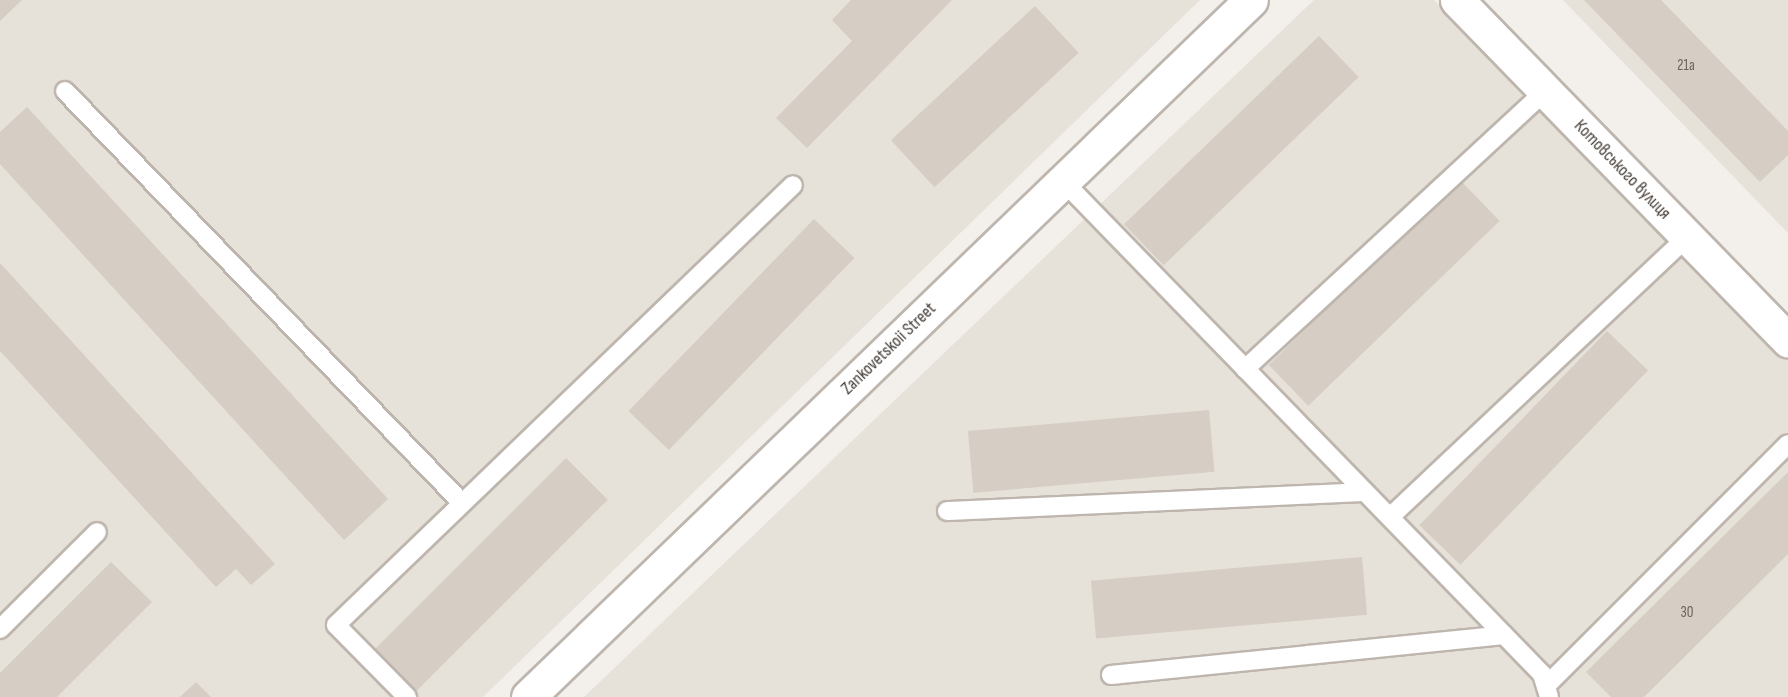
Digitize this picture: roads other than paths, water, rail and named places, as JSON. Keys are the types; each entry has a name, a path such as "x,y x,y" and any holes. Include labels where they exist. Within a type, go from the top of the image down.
{"street":[{"name":"Zankovetskoii Street","path":"528,697 1251,0"},
{"name":"Котовського вулиця","path":"1457,0 1788,339"}],"lane":[{"path":"65,91 462,503"},
{"path":"1245,369 1545,91"},
{"path":"1063,181 1542,674 1548,691 1788,444"},
{"path":"407,697 336,625 793,185"},
{"path":"1390,517 1687,237"},
{"path":"947,511 1365,492"},
{"path":"0,629 97,532"},
{"path":"1111,675 1504,635"}]}
